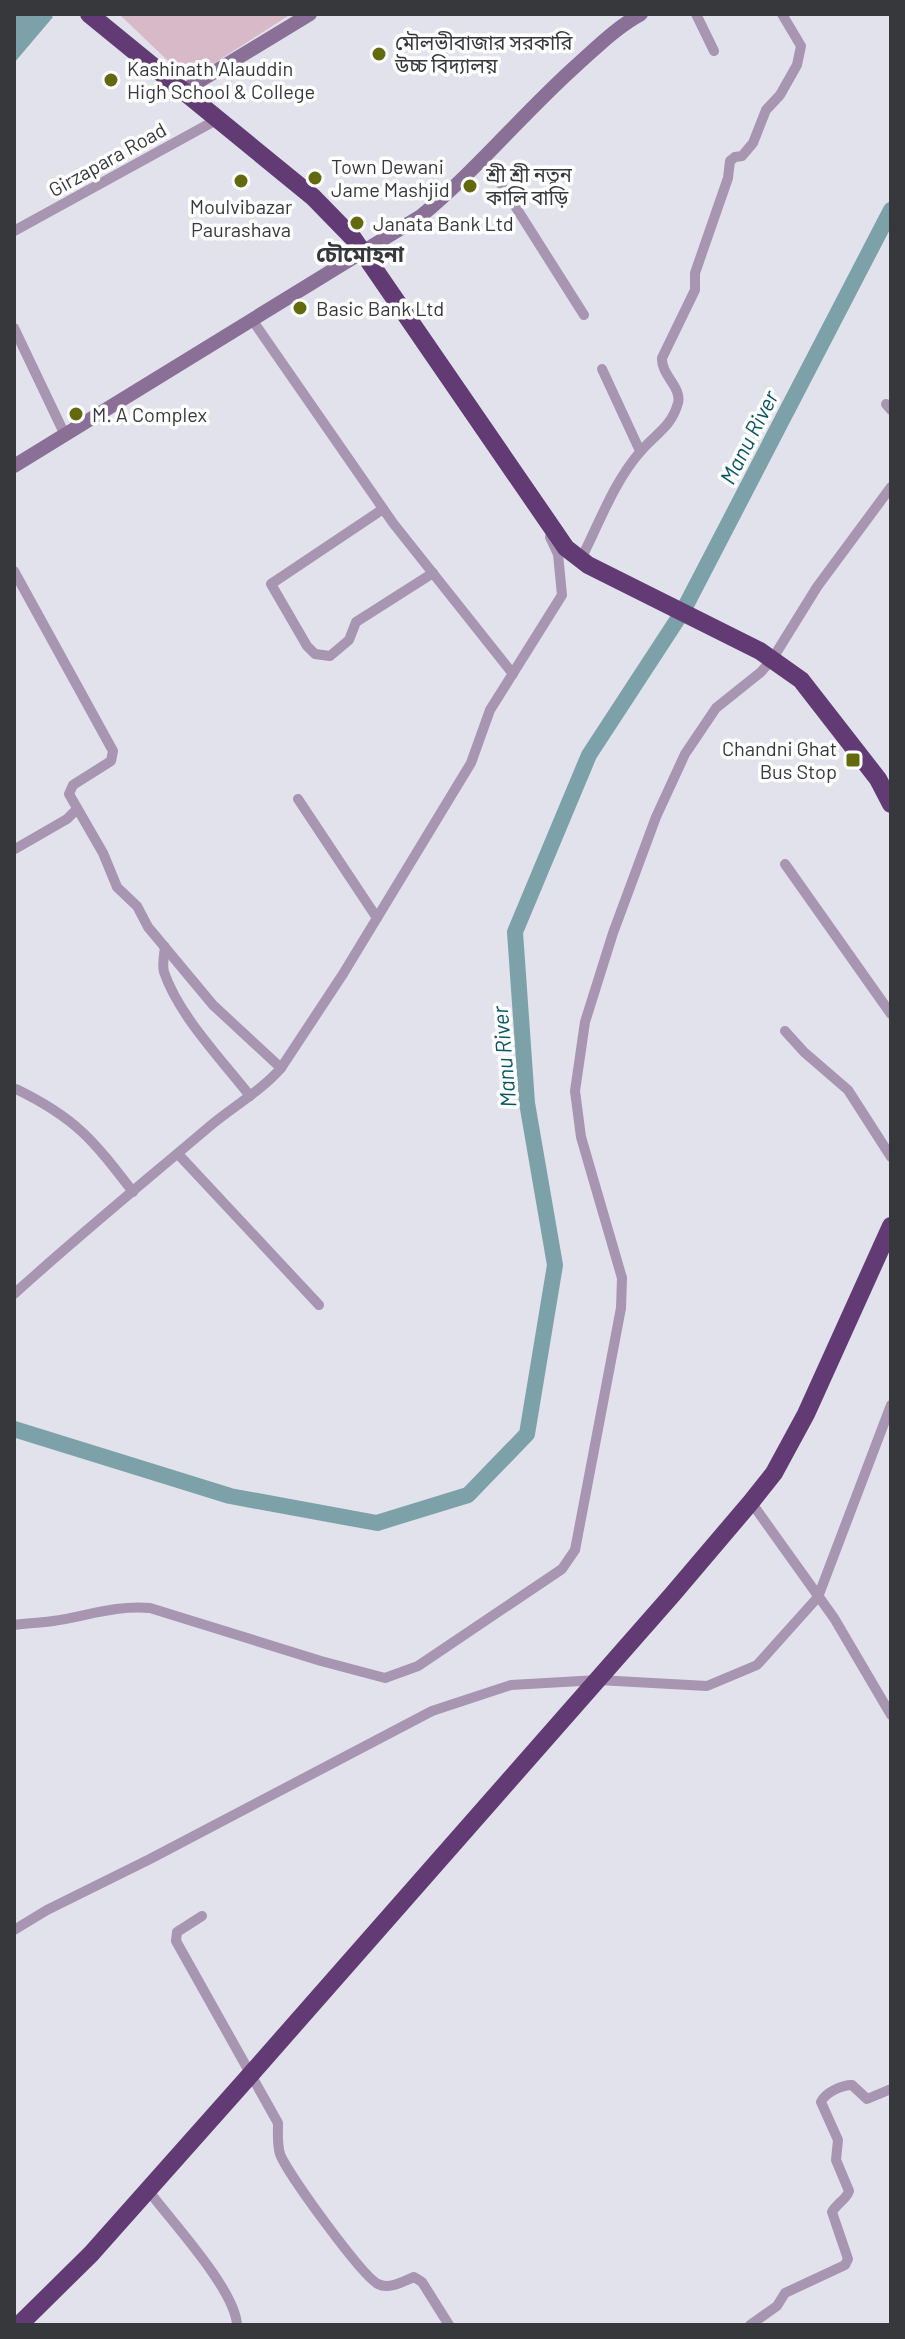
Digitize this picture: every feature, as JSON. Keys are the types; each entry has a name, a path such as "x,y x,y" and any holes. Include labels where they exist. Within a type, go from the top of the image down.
{"highway":[{"path":"89,14 313,197 353,238 566,548 584,562 766,654 801,680 878,779 891,804"},
{"path":"19,2325 91,2254 148,2190 751,1502 774,1473 806,1414 891,1226"}],"main road":[{"path":"183,91 310,14"},
{"path":"14,466 421,216 456,188 535,102 622,24 641,14"}],"street":[{"path":"696,14 714,51"},
{"path":"584,562 620,482 640,451 664,431 678,403 679,395 661,368 662,358 695,290 695,273 728,178 730,161 742,156 753,143 766,110 780,95 797,65 801,46 782,14"},
{"name":"Girzapara Road","path":"14,231 218,119"},
{"path":"484,157 584,315"},
{"path":"253,321 383,509 513,674"},
{"path":"14,328 65,435"},
{"path":"602,369 640,451"},
{"path":"14,1625 55,1621 101,1609 129,1606 150,1608 385,1678 418,1666 562,1569 575,1550 621,1308 622,1278 581,1137 575,1091 585,1022 613,933 656,817 685,754 716,708 761,672 766,654 891,487"},
{"path":"14,1294 178,1154 270,1081 281,1068 471,763 490,710 562,595 558,554 530,495"},
{"path":"383,509 271,584 307,646 315,654 330,656 349,640 356,622 433,573"},
{"path":"14,571 113,751 111,761 69,790 69,794 103,853 117,887 137,906 148,927 213,1005 281,1068"},
{"path":"298,799 377,918"},
{"path":"15,849 67,819 77,809"},
{"path":"785,864 891,1014"},
{"path":"165,947 163,969 177,997 199,1032 250,1096"},
{"path":"785,1031 848,1090 891,1157"},
{"path":"15,1089 67,1116 90,1136 133,1192"},
{"path":"178,1154 319,1305"},
{"path":"14,1930 47,1910 432,1711 511,1685 598,1680 707,1686 757,1665 818,1597 891,1405"},
{"path":"751,1502 818,1597 891,1715"},
{"path":"202,1916 177,1932 176,1941 278,2123 278,2149 285,2165 359,2264 378,2284 390,2286 414,2277 422,2282 449,2325"},
{"path":"750,2325 777,2306 785,2293 845,2265 848,2259 832,2212 836,2204 847,2198 849,2191 836,2160 838,2140 821,2102 823,2096 846,2085 852,2085 867,2099 891,2089"},
{"path":"148,2190 217,2279 237,2314 237,2325"}],"shaded area":[{"path":"119,14 291,14 188,80"}],"water":[{"path":"14,14 49,14 53,17 14,63"}],"waterway":[{"name":"Manu River","path":"14,1429 230,1496 377,1523 468,1495 527,1434 555,1265 527,1103 515,932 589,755 683,611 891,210"}],"place":[{"name":"মৌলভীবাজার সরকারি উচ্চ বিদ্যালয়","path":"379,54"},
{"name":"Kashinath Alauddin High School & College","path":"111,80"},
{"name":"Town Dewani Jame Mashjid","path":"315,178"},
{"name":"Moulvibazar Paurashava","path":"241,181"},
{"name":"শ্রী শ্রী নতুন কালি বাড়ি","path":"470,186"},
{"name":"Janata Bank Ltd","path":"357,223"},
{"name":"Basic Bank Ltd","path":"300,308"},
{"name":"M. A Complex","path":"76,414"},
{"name":"Chandni Ghat Bus Stop","path":"853,760"}],"district":[{"name":"চৌমোহনা","path":"360,253"}]}
